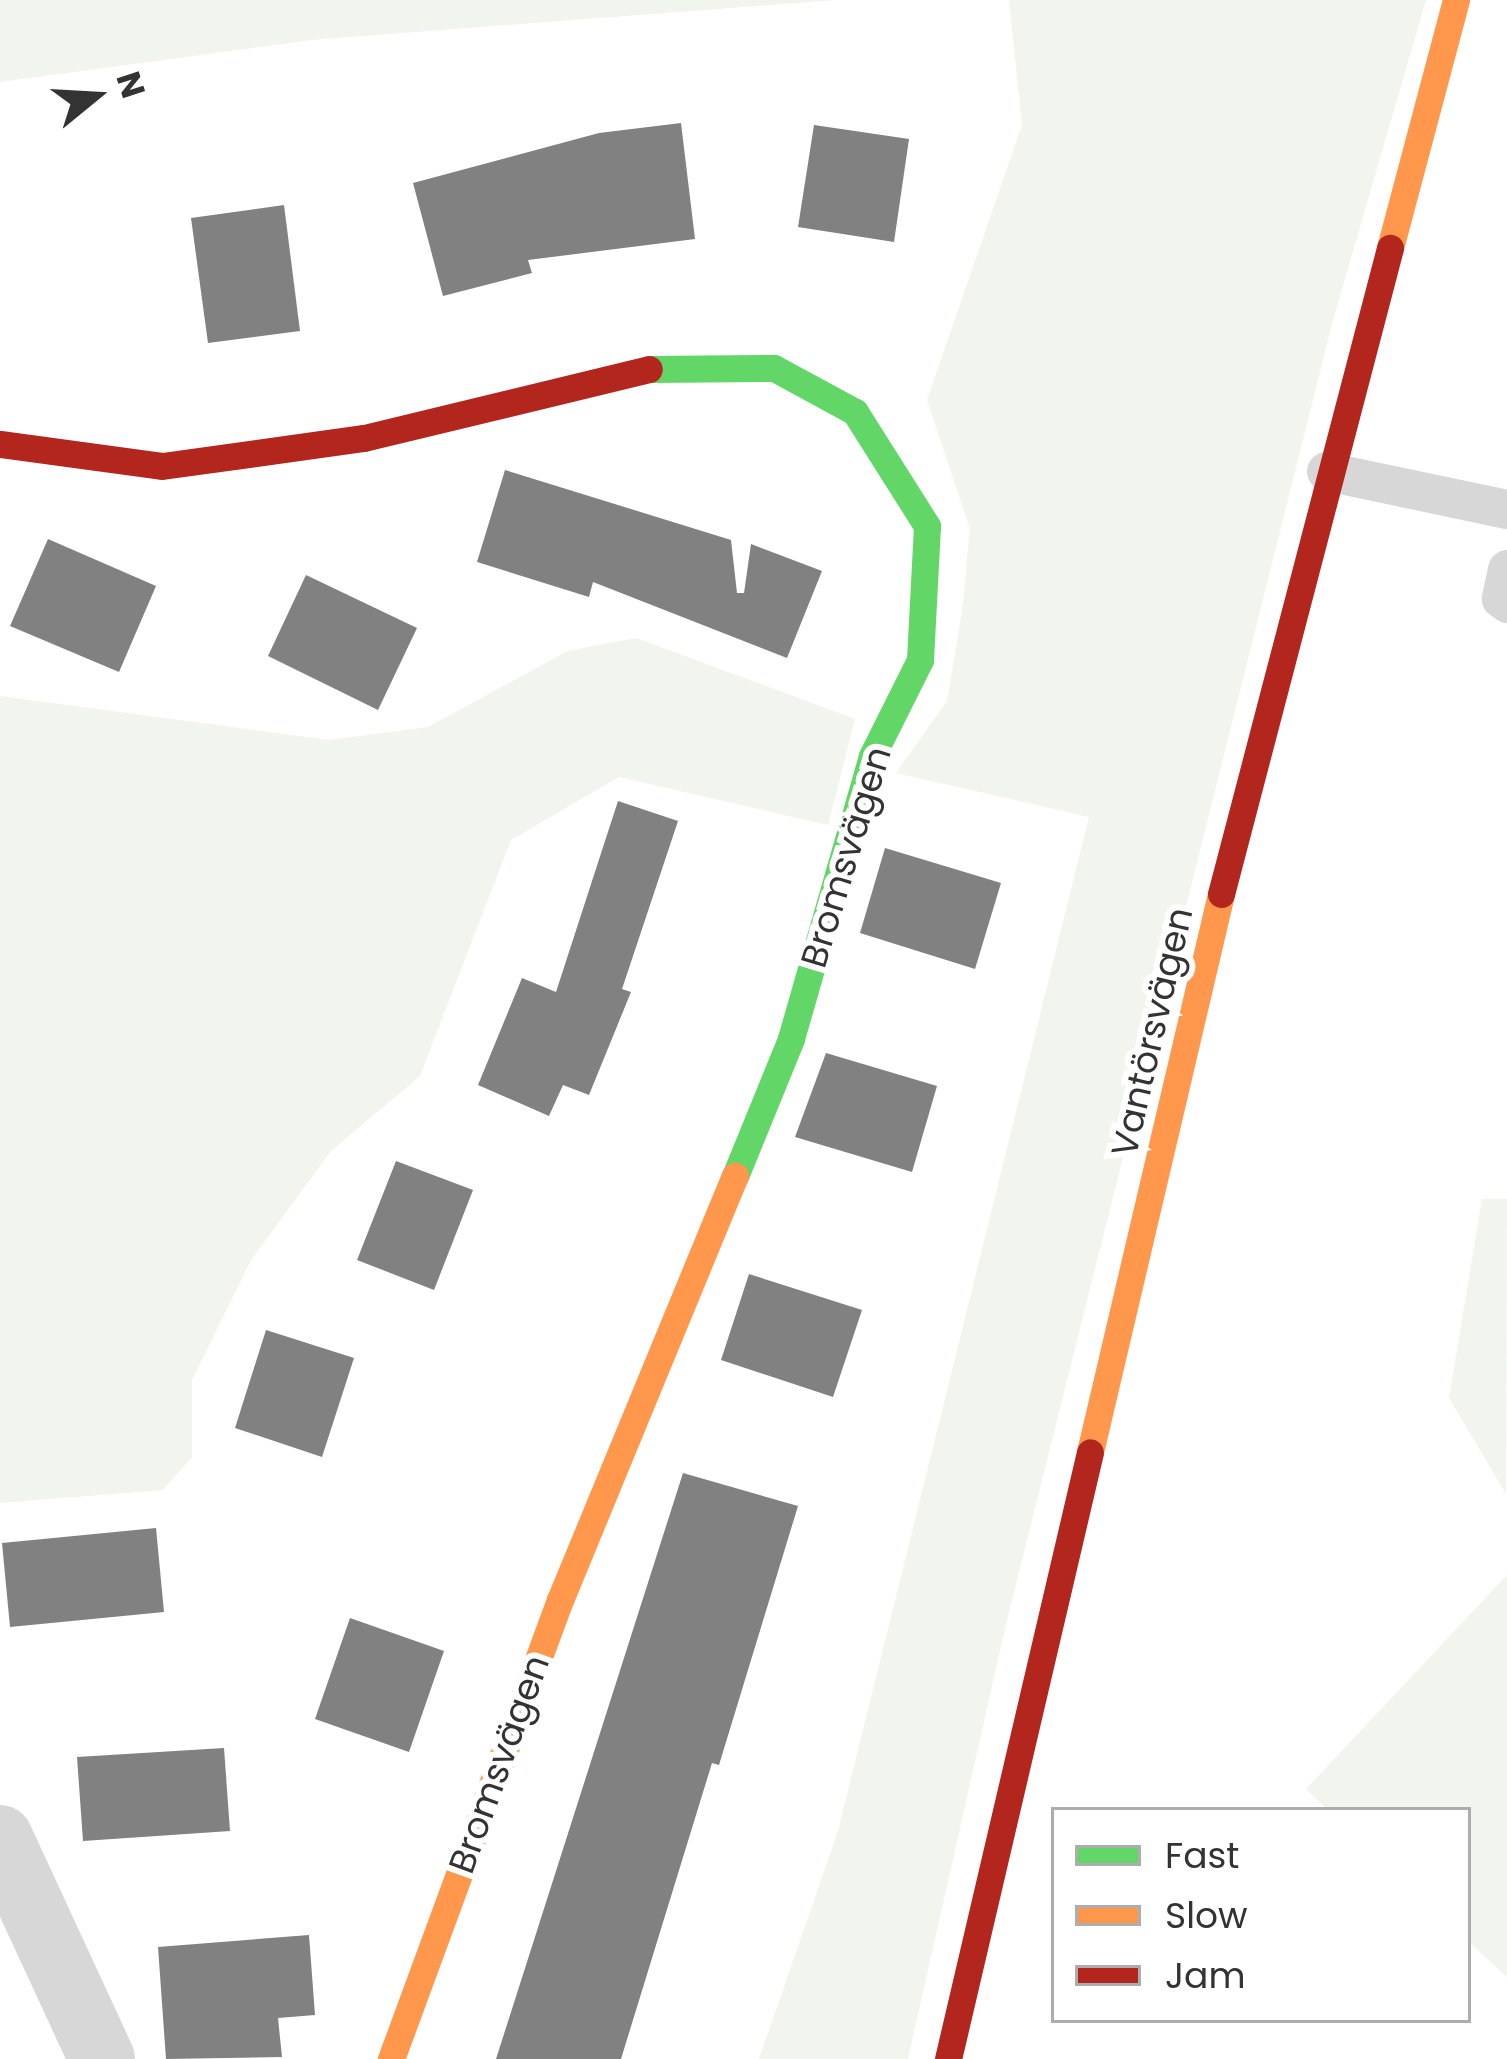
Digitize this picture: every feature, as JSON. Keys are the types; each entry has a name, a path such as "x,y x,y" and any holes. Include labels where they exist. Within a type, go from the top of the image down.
{"street":[{"name":"Vantörsvägen","path":"1453,29 1456,0"},
{"name":"Vantörsvägen","path":"955,2056 1326,471 1453,29 1466,0"},
{"name":"Bromsvägen","path":"0,444 162,466 364,438 654,368 774,368 855,412 928,526 920,660 872,756 791,1039 560,1600 391,2059"},
{"path":"0,1838 102,2059"}],"lane":[{"path":"1326,471 1507,509"},
{"path":"1507,569 1501,598 1507,602"}],"shaded area":[{"path":"0,0 836,0 311,40 0,82"},
{"path":"1009,0 1426,0 1333,320 1006,1624 908,2059 759,2059 838,1831 1089,817 896,773 947,701 962,612 970,529 927,400 1022,125"},
{"path":"636,638 855,719 828,825 619,777 511,840 420,1076 331,1151 251,1260 192,1380 192,1457 163,1490 0,1503 0,696 329,740 428,727 568,651"},
{"path":"1482,1199 1507,1199 1506,1494 1449,1398"},
{"path":"1507,1575 1507,1977 1471,1944 1471,1807 1325,1807 1306,1789"}],"building":[{"path":"681,123 695,239 528,260 532,273 443,296 413,183 599,133"},
{"path":"814,125 909,139 894,242 798,227"},
{"path":"284,205 300,331 208,343 191,218"},
{"path":"505,470 731,540 737,593 744,593 751,544 822,571 787,658 593,582 589,597 477,562"},
{"path":"48,539 156,586 119,672 10,626"},
{"path":"306,575 417,628 378,710 268,656"},
{"path":"618,801 678,821 622,989 631,992 589,1095 563,1085 549,1116 478,1085 522,978 556,992"},
{"path":"885,848 1001,883 975,969 860,933"},
{"path":"826,1053 937,1086 912,1172 795,1137"},
{"path":"396,1161 473,1190 434,1290 357,1260"},
{"path":"749,1274 862,1310 833,1397 721,1360"},
{"path":"266,1330 354,1358 322,1457 235,1428"},
{"path":"683,1473 798,1506 719,1765 712,1763 621,2059 496,2059"},
{"path":"156,1528 164,1612 10,1627 2,1543"},
{"path":"350,1618 444,1651 409,1752 315,1719"},
{"path":"224,1748 230,1831 83,1841 77,1757"},
{"path":"309,1935 315,2015 278,2018 282,2057 166,2059 158,1947"}],"traffic: fast":[{"path":"649,369 774,368 855,412 927,526 920,660 872,756 791,1039 735,1176"}],"traffic: slow":[{"path":"1390,248 1456,0"},
{"path":"1090,1452 1221,894"},
{"path":"391,2059 560,1600 735,1176"}],"traffic: jam":[{"path":"1221,894 1390,248"},
{"path":"0,444 162,466 364,438 649,369"},
{"path":"948,2059 1090,1452"}]}
